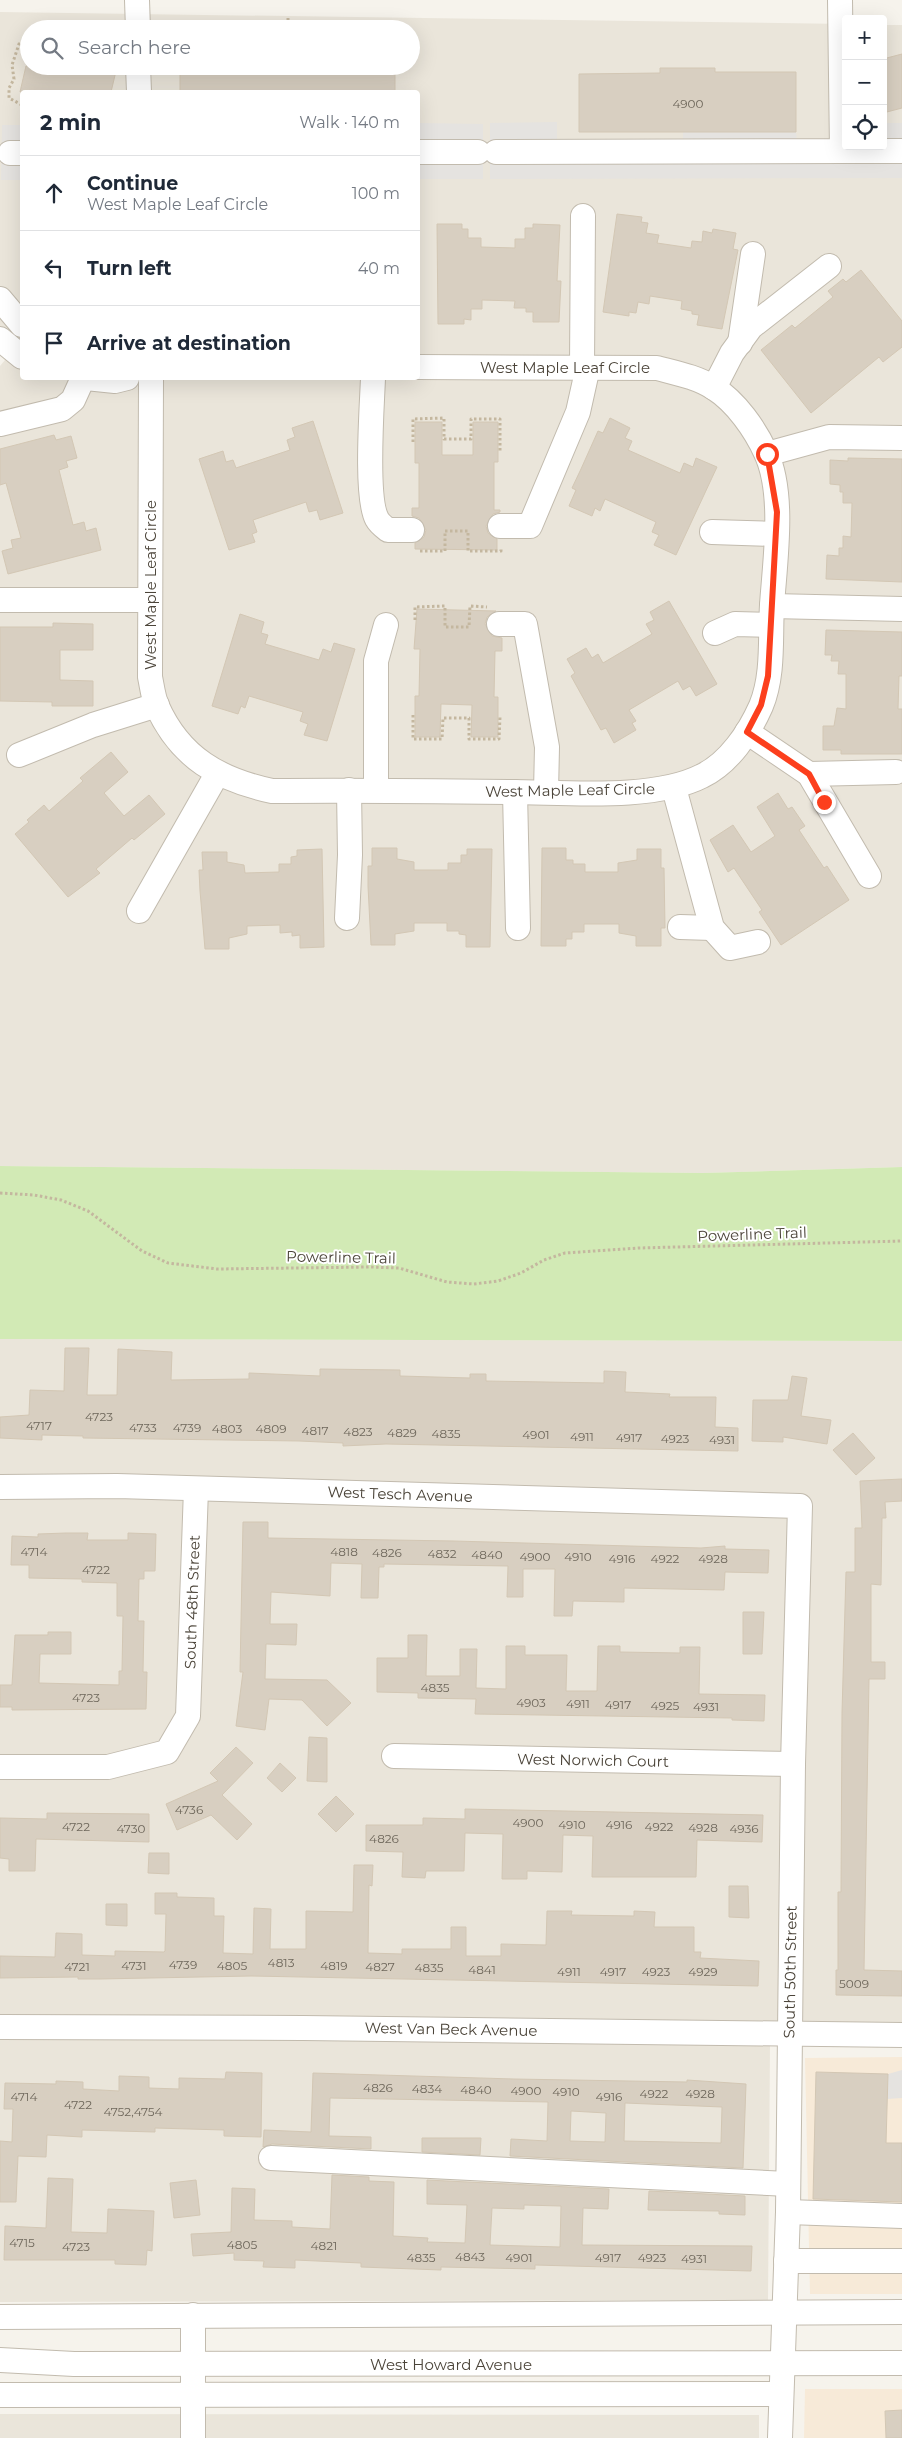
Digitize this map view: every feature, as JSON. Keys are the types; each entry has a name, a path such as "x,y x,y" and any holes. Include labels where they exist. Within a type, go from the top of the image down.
{"street":[{"path":"137,0 138,20"},
{"path":"840,0 842,151"},
{"path":"138,75 139,90"},
{"path":"420,152 902,151"},
{"path":"501,526 530,526 578,412 585,367 583,216"},
{"path":"740,343 754,254"},
{"path":"714,388 751,327 829,266"},
{"path":"0,298 20,323"},
{"path":"0,339 20,356"},
{"name":"West Maple Leaf Circle","path":"151,380 148,600 150,676 157,705 172,732 193,756 217,774 243,785 272,791 514,792 640,792 674,788 704,776 728,758 747,732 761,705 768,676 776,534 774,486 767,454 745,418 714,388 690,376 657,368 420,367"},
{"path":"0,424 62,409 73,400 83,380"},
{"path":"105,380 119,380"},
{"path":"373,380 370,448 377,520 388,530 412,530"},
{"path":"767,454 829,437 902,438"},
{"path":"712,532 776,534"},
{"path":"0,600 148,600"},
{"path":"715,633 735,624 772,616 902,609"},
{"path":"376,790 376,661 386,624"},
{"path":"500,624 525,624 547,747 546,792"},
{"path":"19,755 93,725 157,705"},
{"path":"747,732 809,774 869,876"},
{"path":"809,774 896,772"},
{"path":"139,911 217,774"},
{"path":"674,788 712,928 730,948 758,942"},
{"path":"347,918 350,855 349,790"},
{"path":"514,792 518,928"},
{"path":"680,926 712,928"},
{"name":"West Tesch Avenue","path":"0,1487 196,1489 800,1506"},
{"name":"South 48th Street","path":"0,1767 108,1767 167,1752 188,1716 196,1489"},
{"name":"South 50th Street","path":"780,2438 781,2364 788,2212 793,1764 800,1506"},
{"name":"West Norwich Court","path":"394,1756 793,1764"},
{"name":"West Van Beck Avenue","path":"0,2027 902,2035"},
{"path":"271,2158 788,2184"},
{"path":"788,2212 902,2216"},
{"path":"786,2261 902,2261"},
{"path":"0,2317 902,2312"},
{"path":"193,2316 193,2438"},
{"name":"West Howard Avenue","path":"0,2360 74,2364 902,2363"},
{"name":"West Howard Avenue","path":"0,2395 780,2394"}],"path":[{"path":"20,44 15,51 12,65 14,79 9,88 10,98 20,104"},
{"path":"413,442 414,419 444,418 444,440 471,440 471,419 500,419 500,451"},
{"path":"412,530 414,551 445,551 445,531 468,531 468,552 501,551 501,526"},
{"path":"415,620 415,607 445,606 445,628 470,627 470,606 500,607 500,624"},
{"path":"414,715 413,739 442,738 442,718 470,718 470,739 499,739 500,717"},
{"name":"Powerline Trail","path":"0,1194 34,1195 62,1200 88,1211 142,1251 168,1263 217,1269 370,1266 399,1268 447,1282 474,1284 498,1280 521,1273 544,1260 565,1253 639,1248 902,1241"}],"shaded area":[{"path":"0,12 842,24 842,150 887,150 887,25 902,25 902,1167 703,1173 0,1166 0,366 5,360 0,354"},
{"path":"557,122 557,140 683,140 683,132 796,132 797,142 842,144 842,150 887,150 887,123 902,123 902,178 490,179 490,123"},
{"path":"420,123 483,124 483,179 420,179"},
{"path":"2,125 20,125 20,180 1,180"},
{"path":"0,1339 902,1341 902,2043 770,2044 768,2300 0,2302"},
{"path":"902,2057 902,2294 810,2294 805,2058"},
{"path":"902,2070 902,2098 887,2099 888,2074"},
{"path":"805,2389 902,2389 902,2438 804,2438"},
{"path":"0,2414 759,2415 759,2438 0,2438"}],"green space":[{"path":"0,1166 703,1173 902,1167 902,1341 0,1339"}],"building":[{"path":"902,54 902,108 887,112 887,60 887,58"},
{"path":"660,68 715,68 715,72 796,72 796,132 579,132 579,74 660,73"},
{"path":"24,75 115,75 111,90 20,90"},
{"path":"180,75 395,75 395,90 180,90"},
{"path":"617,214 642,217 641,222 648,223 646,233 659,235 657,243 691,248 692,241 702,242 703,231 712,233 713,229 736,233 733,249 738,250 722,329 697,325 699,315 692,314 692,311 681,309 682,301 650,296 649,304 638,302 636,313 629,312 629,316 603,312"},
{"path":"437,224 462,224 462,229 468,229 468,238 481,238 481,247 515,248 515,239 525,239 525,228 533,228 533,224 560,225 557,281 561,281 559,322 533,322 533,312 526,312 526,308 514,308 515,301 482,300 482,309 471,309 471,320 464,319 464,324 438,324"},
{"path":"861,270 902,321 902,347 883,362 879,357 811,413 761,350 792,325 795,328 833,297 828,291 843,279 846,282"},
{"path":"610,418 630,428 625,438 632,441 628,450 680,473 684,463 693,467 696,458 717,467 676,555 654,545 659,535 652,532 656,522 605,499 600,511 595,508 592,516 569,506 576,490 572,488 598,431 603,433"},
{"path":"313,421 343,513 320,520 317,510 309,512 306,502 253,520 257,532 252,534 255,542 229,550 199,459 223,451 226,462 233,460 236,468 290,450 287,440 295,437 292,428"},
{"path":"415,422 442,422 442,455 473,455 473,422 498,422 498,462 494,462 494,510 500,510 500,512 493,514 486,526 488,533 497,539 497,550 415,549 415,543 424,537 426,530 419,518 412,516 412,508 419,508 419,463 415,463"},
{"path":"54,435 56,440 71,436 77,458 66,461 68,467 59,470 73,525 84,522 86,531 96,528 101,550 8,574 2,551 13,548 11,540 21,538 6,483 0,485 0,449"},
{"path":"848,458 902,459 902,582 826,579 827,555 839,556 839,548 843,548 843,536 851,537 852,503 843,503 843,492 840,492 840,485 830,484 830,460 848,461"},
{"path":"669,601 717,684 696,696 690,686 683,690 678,681 629,710 636,721 632,723 636,730 614,743 606,728 601,730 571,676 575,673 567,659 586,648 592,658 598,654 603,663 652,634 646,624 654,620 650,612"},
{"path":"417,609 496,611 487,617 485,624 492,636 502,638 502,651 495,651 494,697 498,697 498,737 471,737 472,705 441,704 440,737 415,737 415,696 419,696 420,649 414,649"},
{"path":"240,614 264,622 261,633 268,635 265,644 319,660 323,649 331,652 334,643 355,649 327,741 304,735 308,724 300,721 303,712 249,696 245,708 241,706 238,714 212,706"},
{"path":"53,623 93,624 93,650 60,650 60,680 93,681 93,706 52,706 52,702 0,701 0,627 53,627"},
{"path":"826,630 902,632 902,676 899,676 898,709 902,709 902,754 841,754 841,750 823,750 823,726 834,726 837,708 846,709 846,674 838,674 839,661 831,661 832,655 825,655"},
{"path":"111,752 128,772 104,793 124,816 149,795 165,814 134,840 132,838 96,869 100,873 68,897 15,834 44,805 49,811 83,781 80,778"},
{"path":"778,793 788,809 792,807 805,826 799,830 824,868 827,866 849,900 781,945 759,912 762,910 734,868 728,872 710,840 733,825 751,852 775,836 757,807"},
{"path":"372,848 397,848 397,859 414,862 414,870 448,870 448,863 461,863 461,855 467,855 467,849 492,849 490,947 466,947 466,935 459,934 459,931 447,931 447,923 414,923 414,931 395,934 395,945 371,945 368,866 372,866"},
{"path":"542,848 566,848 566,860 573,860 573,864 585,864 585,872 618,872 618,863 637,860 637,849 661,849 661,868 664,868 665,928 661,928 661,946 636,946 636,936 619,933 619,924 584,924 584,932 572,932 572,939 566,939 566,946 541,946"},
{"path":"322,849 324,947 300,948 300,935 292,936 292,932 280,933 280,925 247,926 247,934 229,938 229,949 205,949 199,870 203,870 202,852 227,852 227,862 244,865 245,873 279,872 279,864 291,864 291,857 297,856 297,850"},
{"path":"65,1348 89,1348 87,1395 117,1395 118,1349 172,1352 171,1380 249,1379 249,1373 320,1376 320,1369 400,1370 400,1376 470,1378 470,1374 486,1374 486,1381 604,1383 604,1371 626,1372 625,1392 670,1394 669,1397 716,1397 715,1427 738,1428 738,1451 386,1444 343,1446 343,1443 299,1441 83,1438 83,1436 42,1435 42,1440 0,1438 0,1417 29,1415 30,1390 64,1391"},
{"path":"792,1376 807,1378 801,1416 831,1420 827,1444 783,1437 783,1442 752,1441 753,1400 788,1400"},
{"path":"853,1433 875,1458 856,1475 833,1450"},
{"path":"902,1479 902,1501 885,1502 886,1518 882,1518 881,1585 871,1584 871,1662 885,1662 885,1679 869,1679 864,1970 902,1971 902,1996 836,1995 836,1970 838,1970 838,1892 841,1892 842,1713 846,1572 855,1572 855,1528 862,1528 860,1481"},
{"path":"243,1522 268,1522 268,1538 701,1548 725,1546 725,1549 769,1550 768,1573 725,1572 724,1590 624,1588 624,1602 573,1601 572,1616 554,1616 555,1569 523,1569 523,1597 507,1597 508,1566 384,1564 384,1567 379,1567 378,1598 361,1598 362,1564 331,1563 330,1596 271,1592 270,1624 297,1624 296,1645 266,1644 265,1679 327,1680 351,1703 327,1726 302,1700 269,1699 265,1730 236,1726 243,1672 240,1672"},
{"path":"88,1533 87,1540 128,1540 128,1533 156,1534 155,1571 144,1571 144,1579 139,1579 138,1621 144,1621 143,1672 147,1672 146,1709 12,1710 12,1707 0,1707 0,1685 12,1685 15,1635 48,1635 48,1632 71,1632 71,1654 40,1654 39,1683 119,1685 119,1671 122,1671 123,1616 117,1616 117,1583 82,1582 82,1579 29,1578 29,1565 11,1565 12,1536 38,1537 38,1534"},
{"path":"743,1612 764,1612 762,1654 743,1654"},
{"path":"408,1635 427,1635 426,1676 460,1676 460,1649 477,1649 476,1688 506,1689 506,1646 525,1646 525,1655 567,1655 566,1691 597,1691 598,1646 620,1646 620,1652 680,1653 680,1647 700,1647 699,1694 765,1695 764,1721 732,1720 732,1718 475,1714 476,1699 418,1698 418,1693 377,1692 377,1658 408,1658"},
{"path":"309,1737 327,1738 327,1782 307,1781"},
{"path":"236,1747 253,1763 222,1795 252,1824 237,1840 211,1815 177,1830 166,1804 218,1781 210,1773"},
{"path":"280,1763 296,1778 282,1792 267,1778"},
{"path":"336,1796 354,1814 336,1832 318,1814"},
{"path":"465,1809 763,1815 762,1842 697,1840 696,1877 592,1877 593,1836 563,1835 562,1872 527,1871 527,1879 502,1879 503,1834 465,1833 464,1871 426,1871 425,1878 402,1877 403,1852 366,1851 366,1825 423,1825 423,1818 465,1819"},
{"path":"47,1813 149,1814 149,1842 36,1839 35,1871 9,1871 9,1859 0,1858 0,1818 47,1819"},
{"path":"149,1853 169,1853 169,1874 148,1873"},
{"path":"354,1865 373,1865 372,1886 369,1885 368,1953 402,1954 402,1949 451,1949 451,1927 466,1927 466,1956 501,1956 501,1944 546,1945 547,1911 572,1911 571,1915 634,1916 634,1911 655,1912 654,1927 694,1927 694,1952 701,1952 700,1958 759,1961 758,1986 251,1976 99,1979 78,1979 78,1977 0,1978 0,1956 55,1957 56,1933 82,1934 82,1955 115,1956 115,1951 164,1952 166,1914 155,1914 155,1893 177,1893 177,1897 214,1898 214,1916 224,1916 223,1953 253,1954 254,1908 271,1909 270,1949 306,1949 306,1911 353,1912"},
{"path":"729,1886 748,1886 749,1918 729,1917"},
{"path":"106,1904 127,1904 127,1926 106,1925"},
{"path":"226,2072 262,2073 261,2137 224,2136 224,2130 155,2128 155,2132 82,2130 82,2137 47,2135 46,2157 18,2156 16,2202 0,2202 0,2141 12,2142 13,2109 4,2109 5,2083 56,2084 56,2081 83,2082 83,2089 119,2091 119,2076 149,2077 149,2088 179,2089 179,2078 225,2079"},
{"path":"816,2072 888,2074 886,2143 902,2143 902,2202 813,2199"},
{"path":"313,2073 514,2079 687,2082 687,2080 746,2084 743,2168 510,2156 511,2139 547,2141 548,2102 330,2098 329,2136 371,2137 371,2149 272,2144 263,2147 264,2130 311,2132","holes":["625,2103 722,2107 721,2143 624,2141","571,2111 606,2113 605,2142 570,2141"]},
{"path":"422,2138 481,2138 480,2155 422,2152"},
{"path":"332,2175 369,2177 369,2181 394,2182 393,2236 428,2238 427,2242 465,2243 467,2205 427,2204 427,2180 609,2189 608,2209 583,2208 582,2245 752,2246 751,2271 535,2265 535,2269 441,2267 441,2270 361,2267 361,2263 295,2260 295,2268 263,2267 264,2261 234,2260 234,2253 193,2256 191,2234 231,2232 232,2188 255,2189 254,2220 292,2221 292,2227 330,2229","holes":["524,2205 561,2206 560,2247 490,2245 492,2208 524,2209"]},
{"path":"48,2178 73,2179 71,2232 107,2233 108,2209 154,2211 152,2251 147,2250 146,2265 115,2264 115,2260 4,2260 5,2226 46,2228"},
{"path":"196,2180 200,2215 174,2218 170,2183"},
{"path":"649,2191 745,2196 745,2215 719,2214 719,2211 648,2210"},
{"path":"902,2410 902,2438 886,2438 885,2411"}],"route":[{"path":"767,454 777,512 768,676 761,705 747,732 809,774 824,802"}]}
